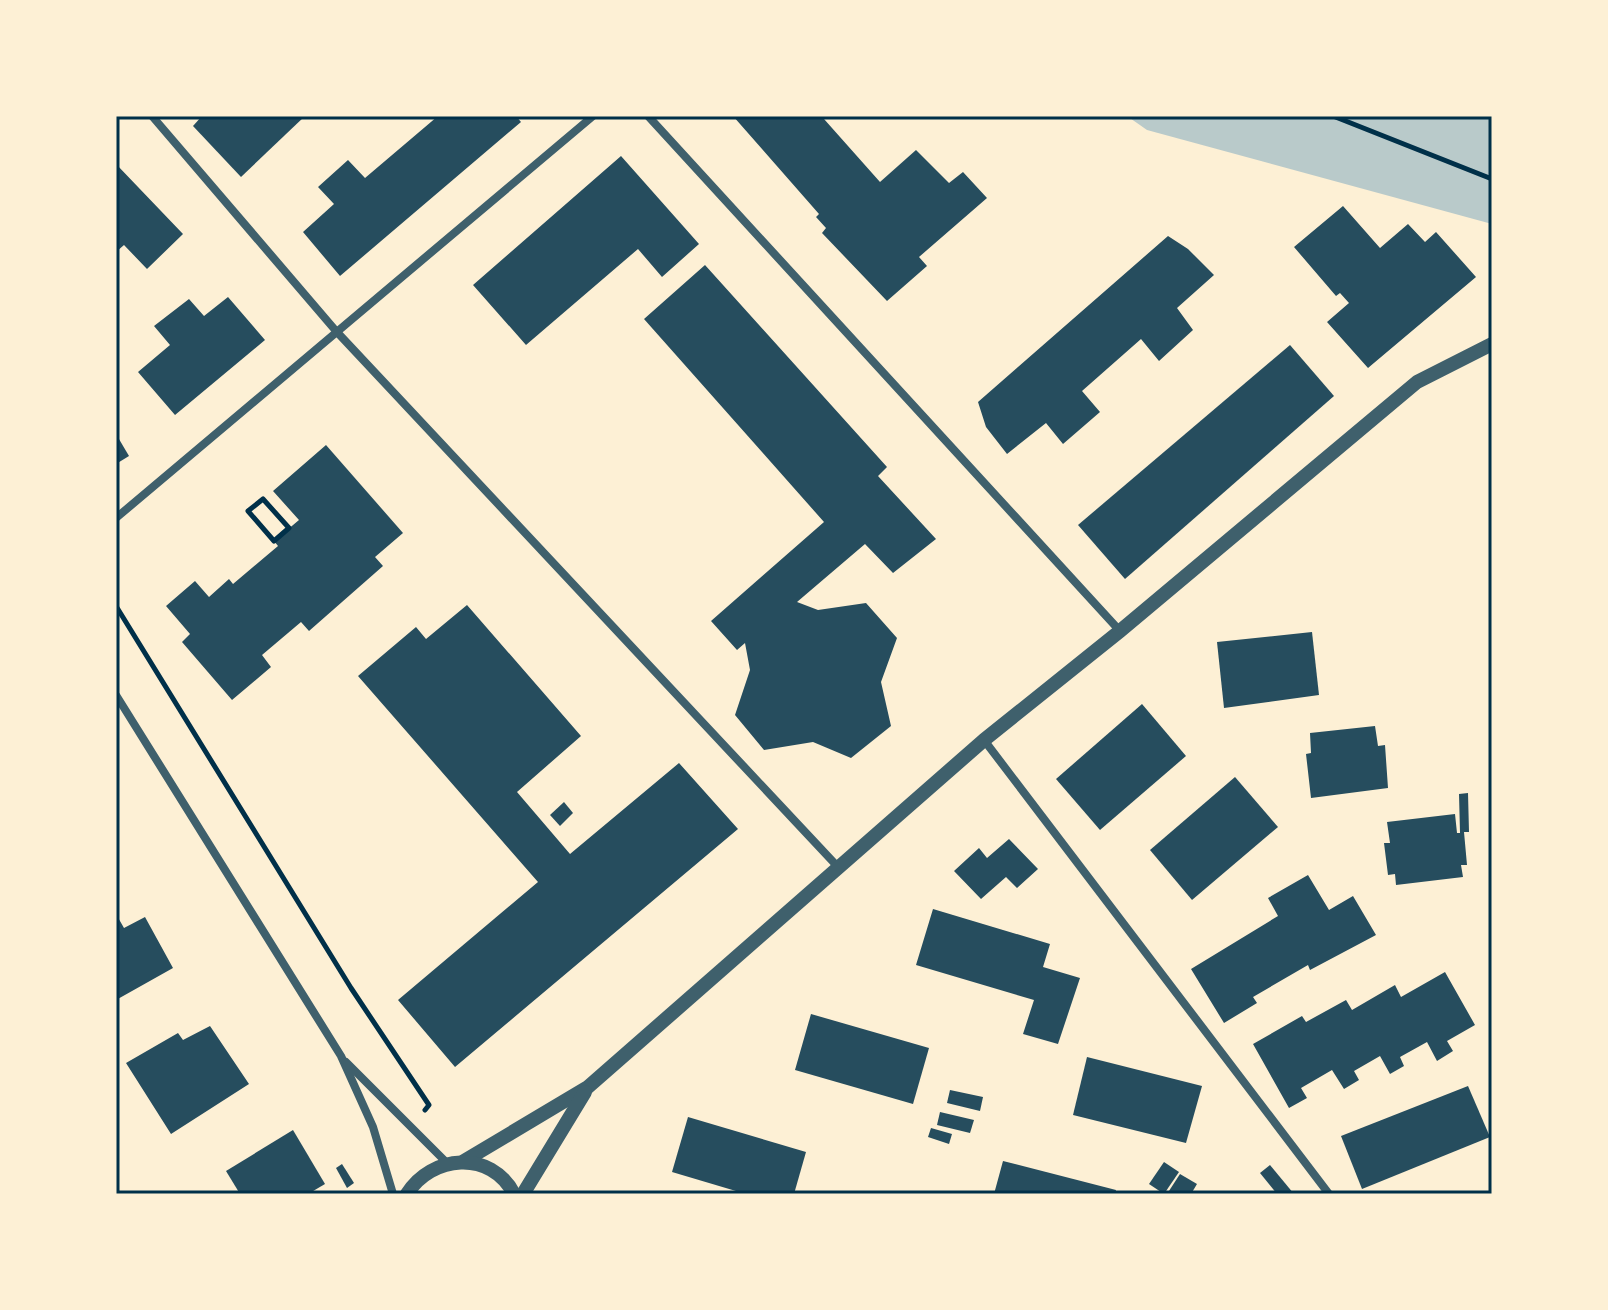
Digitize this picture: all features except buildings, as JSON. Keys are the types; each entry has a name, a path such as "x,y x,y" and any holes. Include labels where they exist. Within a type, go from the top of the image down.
{"street":[{"path":"152,116 336,331 838,867"},
{"path":"116,518 593,116"},
{"path":"648,116 1120,631"},
{"path":"407,1194 429,1170 464,1161 588,1087 984,740 1120,631 1417,382 1492,344"},
{"path":"116,695 341,1056 373,1127 393,1194"},
{"path":"984,740 1329,1194"},
{"path":"341,1056 409,1129 447,1163"},
{"path":"523,1194 588,1087"},
{"path":"464,1161 497,1173 514,1194"}],"path":[{"path":"1333,116 1492,179"},
{"path":"263,499 289,528 274,541 248,511 263,499"},
{"path":"116,606 351,988 429,1105 409,1129"}],"shaded area":[{"path":"1127,116 1492,116 1492,224 1147,130"}]}
